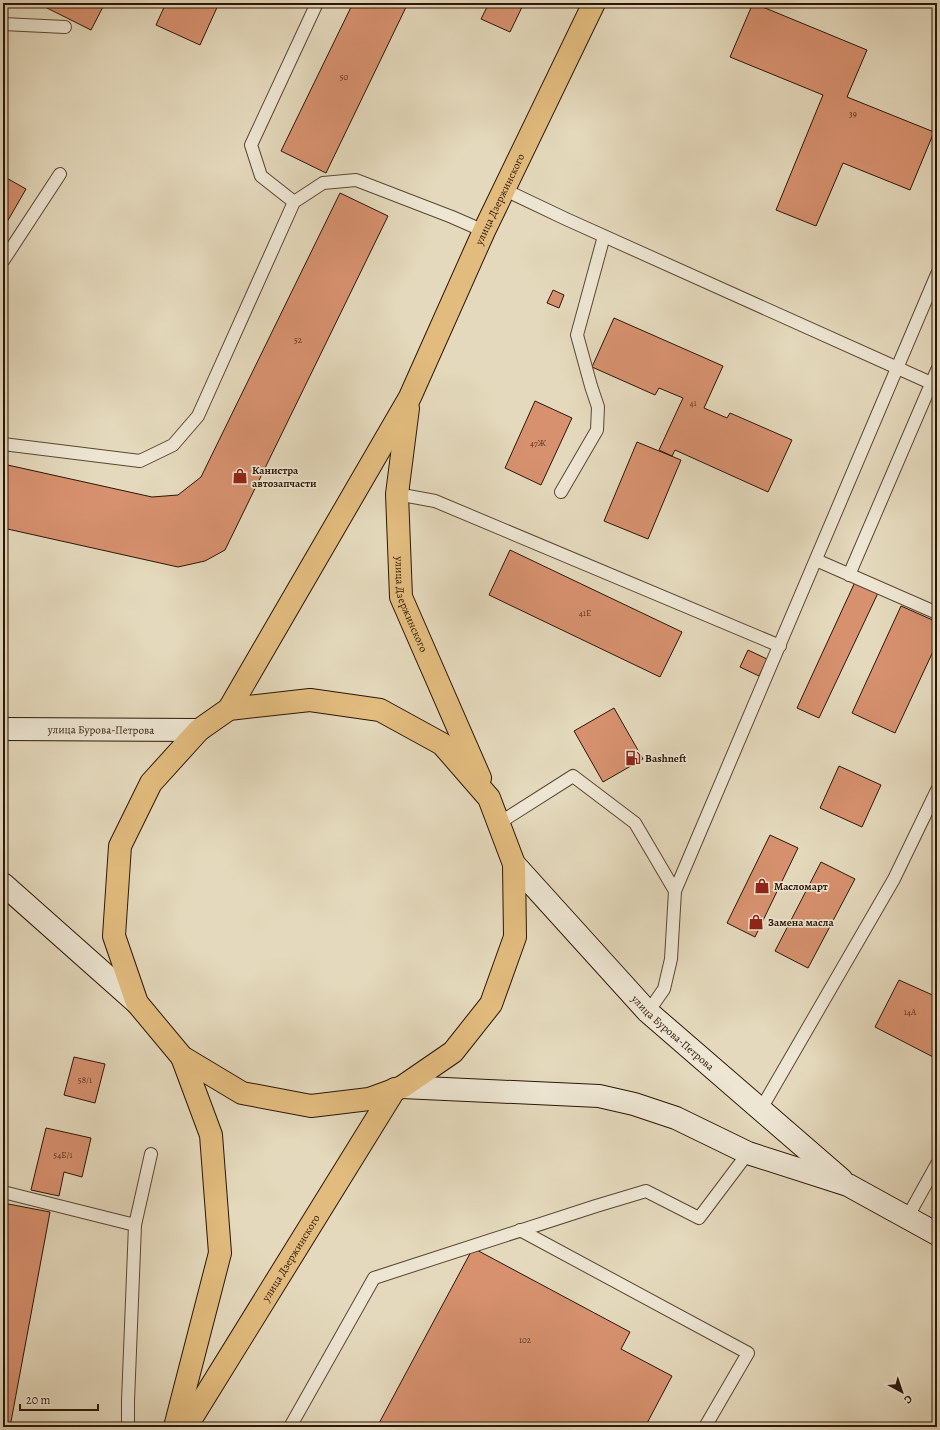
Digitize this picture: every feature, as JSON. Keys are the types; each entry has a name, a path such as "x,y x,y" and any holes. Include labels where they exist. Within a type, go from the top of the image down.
{"main road":[{"name":"улица Дзержинского","path":"229,710 410,397 484,232 594,3"},
{"name":"улица Дзержинского","path":"186,1427 399,1088 453,1052 491,1004 515,937 514,864 489,798 401,597 397,494 410,397"},
{"path":"137,1003 114,936 120,846 151,782 199,730 229,710 310,700 380,710 442,744 489,798"},
{"name":"улица Бурова-Петрова","path":"3,729 199,730"},
{"name":"улица Бурова-Петрова","path":"514,864 648,1012 848,1185"},
{"path":"3,884 137,1003 182,1057 242,1093 311,1106 369,1099 399,1088"},
{"path":"175,1427 220,1253 211,1135 182,1057"},
{"name":"улица Бурова-Петрова","path":"399,1088 599,1096 634,1104 676,1118 748,1153 848,1185 937,1234"}],"lane":[{"path":"294,202 261,176 251,145 317,3"},
{"path":"3,24 65,27"},
{"path":"3,261 60,174"},
{"path":"3,444 140,461 173,445 198,416 294,202 323,183 356,180 452,217 484,232"},
{"path":"504,190 932,383"},
{"path":"561,492 596,430 598,407 577,335 604,236"},
{"path":"648,1012 664,989 671,959 675,891 937,274"},
{"path":"849,575 937,370"},
{"path":"397,494 435,501 780,646"},
{"path":"816,560 937,613"},
{"path":"499,823 574,776 635,822 675,891"},
{"path":"761,1109 894,879 937,790"},
{"path":"290,1427 374,1278 520,1230 646,1191 699,1218 748,1153"},
{"path":"128,1427 135,1225 151,1154"},
{"path":"907,1218 937,1164"},
{"path":"3,1192 135,1225"},
{"path":"520,1230 748,1353 705,1427"}],"building":[{"path":"37,3 105,3 91,30"},
{"path":"166,3 219,3 200,45 156,25"},
{"path":"353,3 408,3 326,173 281,151"},
{"path":"489,3 524,3 510,32 481,19"},
{"path":"753,3 867,50 847,97 934,132 910,190 843,163 816,226 776,210 823,95 730,57"},
{"path":"3,176 26,189 3,229"},
{"path":"340,193 388,216 225,550 205,561 178,567 3,528 3,464 152,497 178,495 201,477"},
{"path":"553,290 564,295 559,308 547,303"},
{"path":"614,318 723,366 704,408 727,418 730,413 792,440 768,492 675,450 672,456 659,450 683,398 659,388 655,395 592,367"},
{"path":"535,401 572,418 541,485 505,468"},
{"path":"637,442 681,460 648,539 604,521"},
{"path":"510,550 682,632 660,677 489,595"},
{"path":"855,582 878,593 819,718 797,708"},
{"path":"901,606 937,622 937,643 895,733 852,713"},
{"path":"748,650 767,659 759,676 740,667"},
{"path":"614,708 643,759 603,782 574,731"},
{"path":"839,766 881,785 862,827 820,808"},
{"path":"770,835 798,848 755,937 727,923"},
{"path":"821,862 855,879 808,968 775,951"},
{"path":"899,980 937,997 937,1059 875,1027"},
{"path":"74,1057 105,1064 95,1103 64,1095"},
{"path":"46,1128 91,1138 82,1177 64,1172 59,1196 31,1190"},
{"path":"3,1203 50,1212 10,1427 3,1427"},
{"path":"473,1248 630,1332 621,1349 672,1376 645,1427 377,1427"}],"place":[{"name":"Канистра автозапчасти","path":"240,476"},
{"name":"Bashneft","path":"633,758"},
{"name":"Масломарт","path":"762,886"},
{"name":"Замена масла","path":"756,922"}]}
